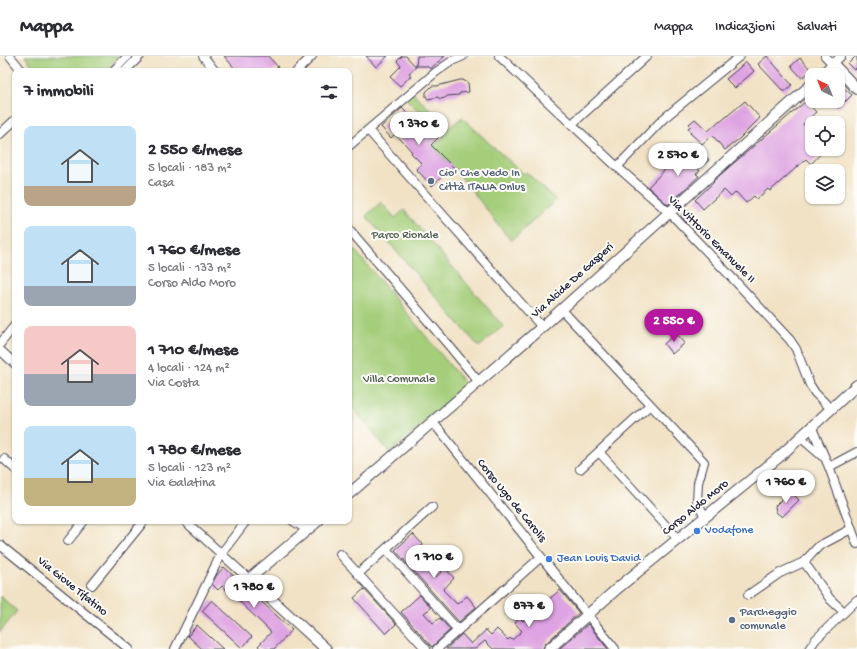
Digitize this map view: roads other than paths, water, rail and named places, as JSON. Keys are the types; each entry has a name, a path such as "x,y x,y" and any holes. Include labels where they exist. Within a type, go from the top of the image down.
{"main road":[{"path":"829,68 833,64 857,89"},
{"name":"Via Alcide De Gasperi","path":"352,491 542,327 805,90"},
{"name":"Corso Aldo Moro","path":"549,649 587,614 779,457 857,385"},
{"path":"315,524 249,579 326,649"}],"street":[{"path":"10,56 20,68"},
{"path":"116,68 128,56"},
{"path":"128,68 140,56"},
{"path":"203,56 213,68"},
{"path":"300,68 312,56"},
{"path":"352,143 436,72 452,56"},
{"path":"436,72 452,61 463,56"},
{"name":"Via Vittorio Emanuele II","path":"499,56 618,167 670,213 737,282 796,348 810,385 815,393 831,409"},
{"path":"572,124 647,56"},
{"path":"618,167 663,120 740,56"},
{"path":"825,56 833,64 841,56"},
{"path":"0,134 12,123"},
{"path":"368,130 542,327"},
{"path":"352,232 478,381"},
{"path":"561,309 704,462 698,483 697,501 705,517"},
{"path":"0,344 12,329"},
{"path":"1,353 12,362"},
{"path":"580,469 650,405"},
{"name":"Corso Ugo de Carolis","path":"432,421 615,649"},
{"path":"812,428 829,467 857,544"},
{"path":"800,437 823,456"},
{"path":"599,452 678,539"},
{"path":"829,467 857,452"},
{"path":"4,459 12,466"},
{"path":"358,574 432,507"},
{"path":"68,541 82,524"},
{"path":"92,585 142,524"},
{"path":"188,524 249,579"},
{"path":"175,649 221,554 244,524"},
{"path":"298,524 308,530"},
{"path":"748,595 780,572 804,562 819,546 851,529"},
{"name":"Via Giove Tifatino","path":"0,545 129,649"},
{"path":"386,549 458,630"},
{"path":"340,554 426,649"},
{"path":"441,648 458,630 541,557"},
{"path":"804,562 830,599 844,612"},
{"path":"809,649 816,639 857,600"}],"place":[{"name":"Cio' Che Vedo In Città ITALIA Onlus","path":"431,181"},
{"name":"Vodafone","path":"697,531"},
{"name":"Jean Louis David","path":"549,559"},
{"name":"Parcheggio comunale","path":"732,620"}],"park label":[{"name":"Parco Rionale","path":"405,236"},
{"name":"Villa Comunale","path":"399,380"}]}
